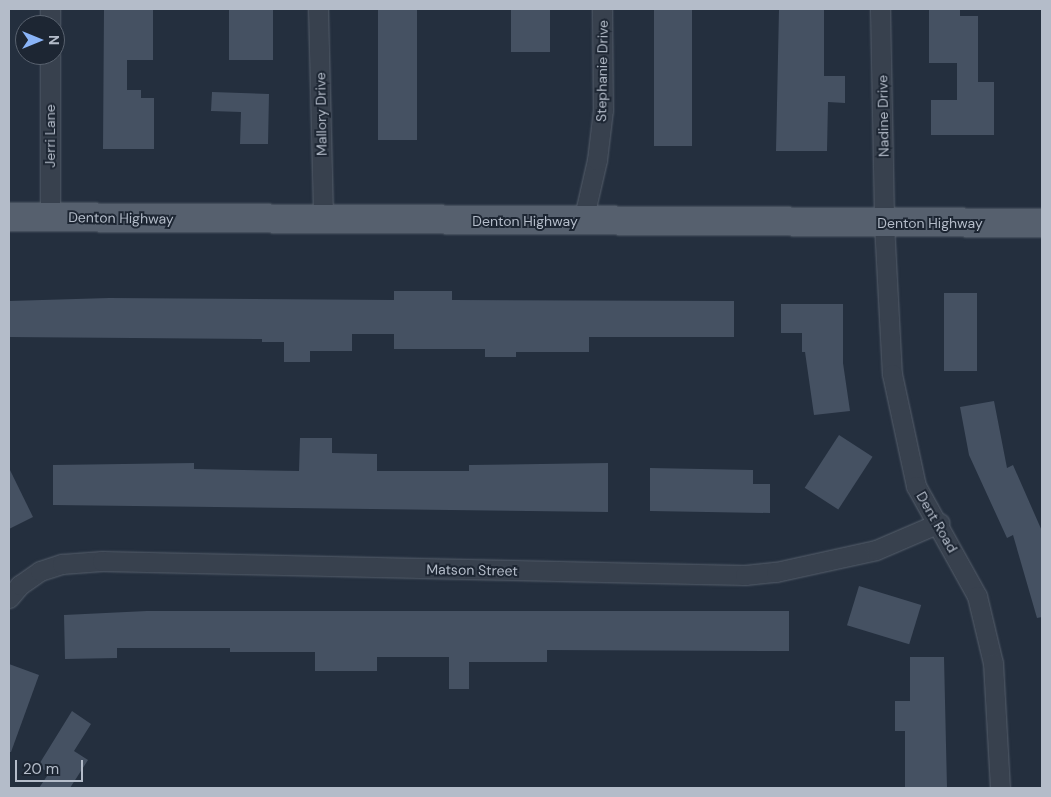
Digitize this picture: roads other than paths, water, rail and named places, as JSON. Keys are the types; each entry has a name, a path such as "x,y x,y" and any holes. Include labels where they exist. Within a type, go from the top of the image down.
{"main road":[{"name":"Denton Highway","path":"9,217 1042,223"}],"street":[{"name":"Mallory Drive","path":"318,9 324,220"},
{"name":"Stephanie Drive","path":"583,221 597,160 603,110 602,9"},
{"name":"Nadine Drive","path":"880,9 884,223"},
{"name":"Jerri Lane","path":"50,65 50,217"},
{"name":"Dent Road","path":"884,223 892,374 916,486 940,523 977,596 993,663 1000,788"},
{"name":"Matson Street","path":"9,598 40,571 62,564 102,560 406,569 768,573 876,550 940,523"}]}
